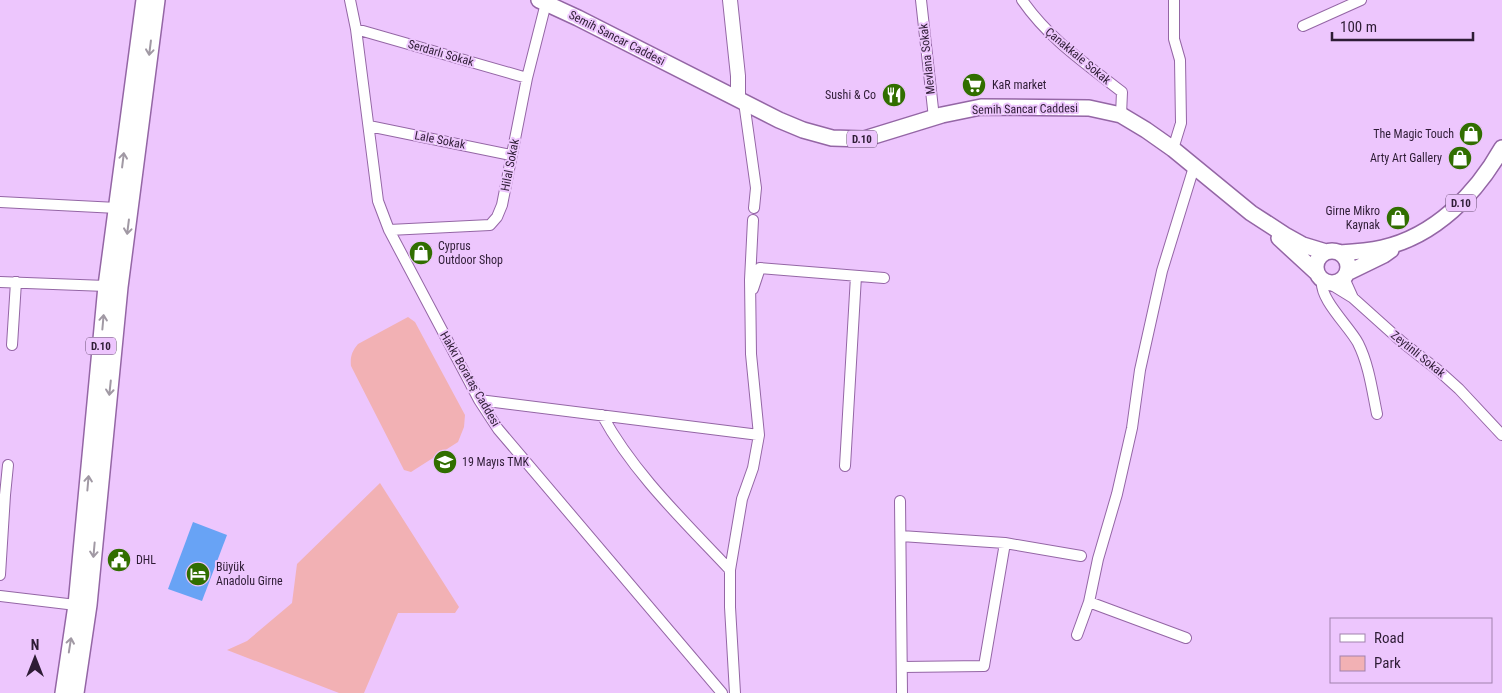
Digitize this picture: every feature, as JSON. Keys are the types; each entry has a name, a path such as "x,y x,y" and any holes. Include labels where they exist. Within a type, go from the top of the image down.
{"main road":[{"name":"D.10","path":"63,693 76,605 106,286 144,0"},
{"name":"D.10","path":"76,693 89,605 121,282 157,0"},
{"name":"Semih Sancar Caddesi","path":"543,2 803,130 832,138 864,139 934,118 981,107 1089,108 1121,116 1146,130 1173,149 1268,224 1303,245 1333,252 1383,248 1426,231 1462,202 1492,167 1502,148"},
{"name":"Semih Sancar Caddesi","path":"1268,224 1281,241 1322,278 1336,283 1346,275 1384,255 1404,240"},
{"path":"1322,278 1316,263 1321,254 1333,252 1346,259 1346,275"}],"street":[{"name":"Hakkı Borataş Caddesi","path":"350,0 356,29 378,201 390,230 479,400 498,429 722,693"},
{"path":"730,0 741,100 756,188 754,208"},
{"name":"Mevlana Sokak","path":"921,0 934,118"},
{"name":"Çanakkale Sokak","path":"1022,0 1035,19 1056,40 1122,92 1121,116"},
{"path":"1173,149 1181,123 1180,60 1174,39 1174,0"},
{"path":"1303,26 1361,0"},
{"name":"Hilal Sokak","path":"390,230 490,225 497,217 502,206 543,2"},
{"name":"Serdarlı Sokak","path":"356,29 527,78"},
{"name":"Lale Sokak","path":"369,126 511,154"},
{"path":"1076,635 1089,602 1098,559 1132,428 1140,370 1162,271 1194,167"},
{"path":"0,202 117,208"},
{"path":"735,693 730,607 730,570 742,499 753,468 759,434 750,354 753,220"},
{"path":"750,297 760,268 884,278"},
{"path":"1346,275 1353,298"},
{"path":"845,466 856,276"},
{"path":"1322,278 1321,287 1324,293 1357,341 1366,361 1377,414"},
{"name":"Zeytinli Sokak","path":"1322,278 1353,298 1460,389 1502,435"},
{"path":"0,282 106,286"},
{"path":"12,345 16,282"},
{"path":"479,400 759,434"},
{"path":"602,415 614,439 665,501 730,570"},
{"path":"0,575 2,495 8,465"},
{"path":"900,501 902,693"},
{"path":"901,536 1005,543 1081,556"},
{"path":"903,667 984,666 1005,543"},
{"path":"0,596 76,605"},
{"path":"1089,602 1186,638"}],"green space":[{"path":"408,317 415,322 465,415 464,427 458,442 411,472 404,470 351,366 352,354 358,344"},
{"path":"380,483 459,607 455,613 398,613 364,693 339,693 227,650 247,641 292,603 297,564"}],"water":[{"path":"193,522 227,535 202,601 168,589"}],"place":[{"name":"KaR market","path":"974,85"},
{"name":"Sushi & Co","path":"894,95"},
{"name":"The Magic Touch","path":"1471,134"},
{"name":"Arty Art Gallery","path":"1460,158"},
{"name":"Girne Mikro Kaynak","path":"1398,218"},
{"name":"Cyprus Outdoor Shop","path":"421,253"},
{"name":"19 Mayıs TMK","path":"445,462"},
{"name":"DHL","path":"119,560"},
{"name":"Büyük Anadolu Girne","path":"198,574"}]}
